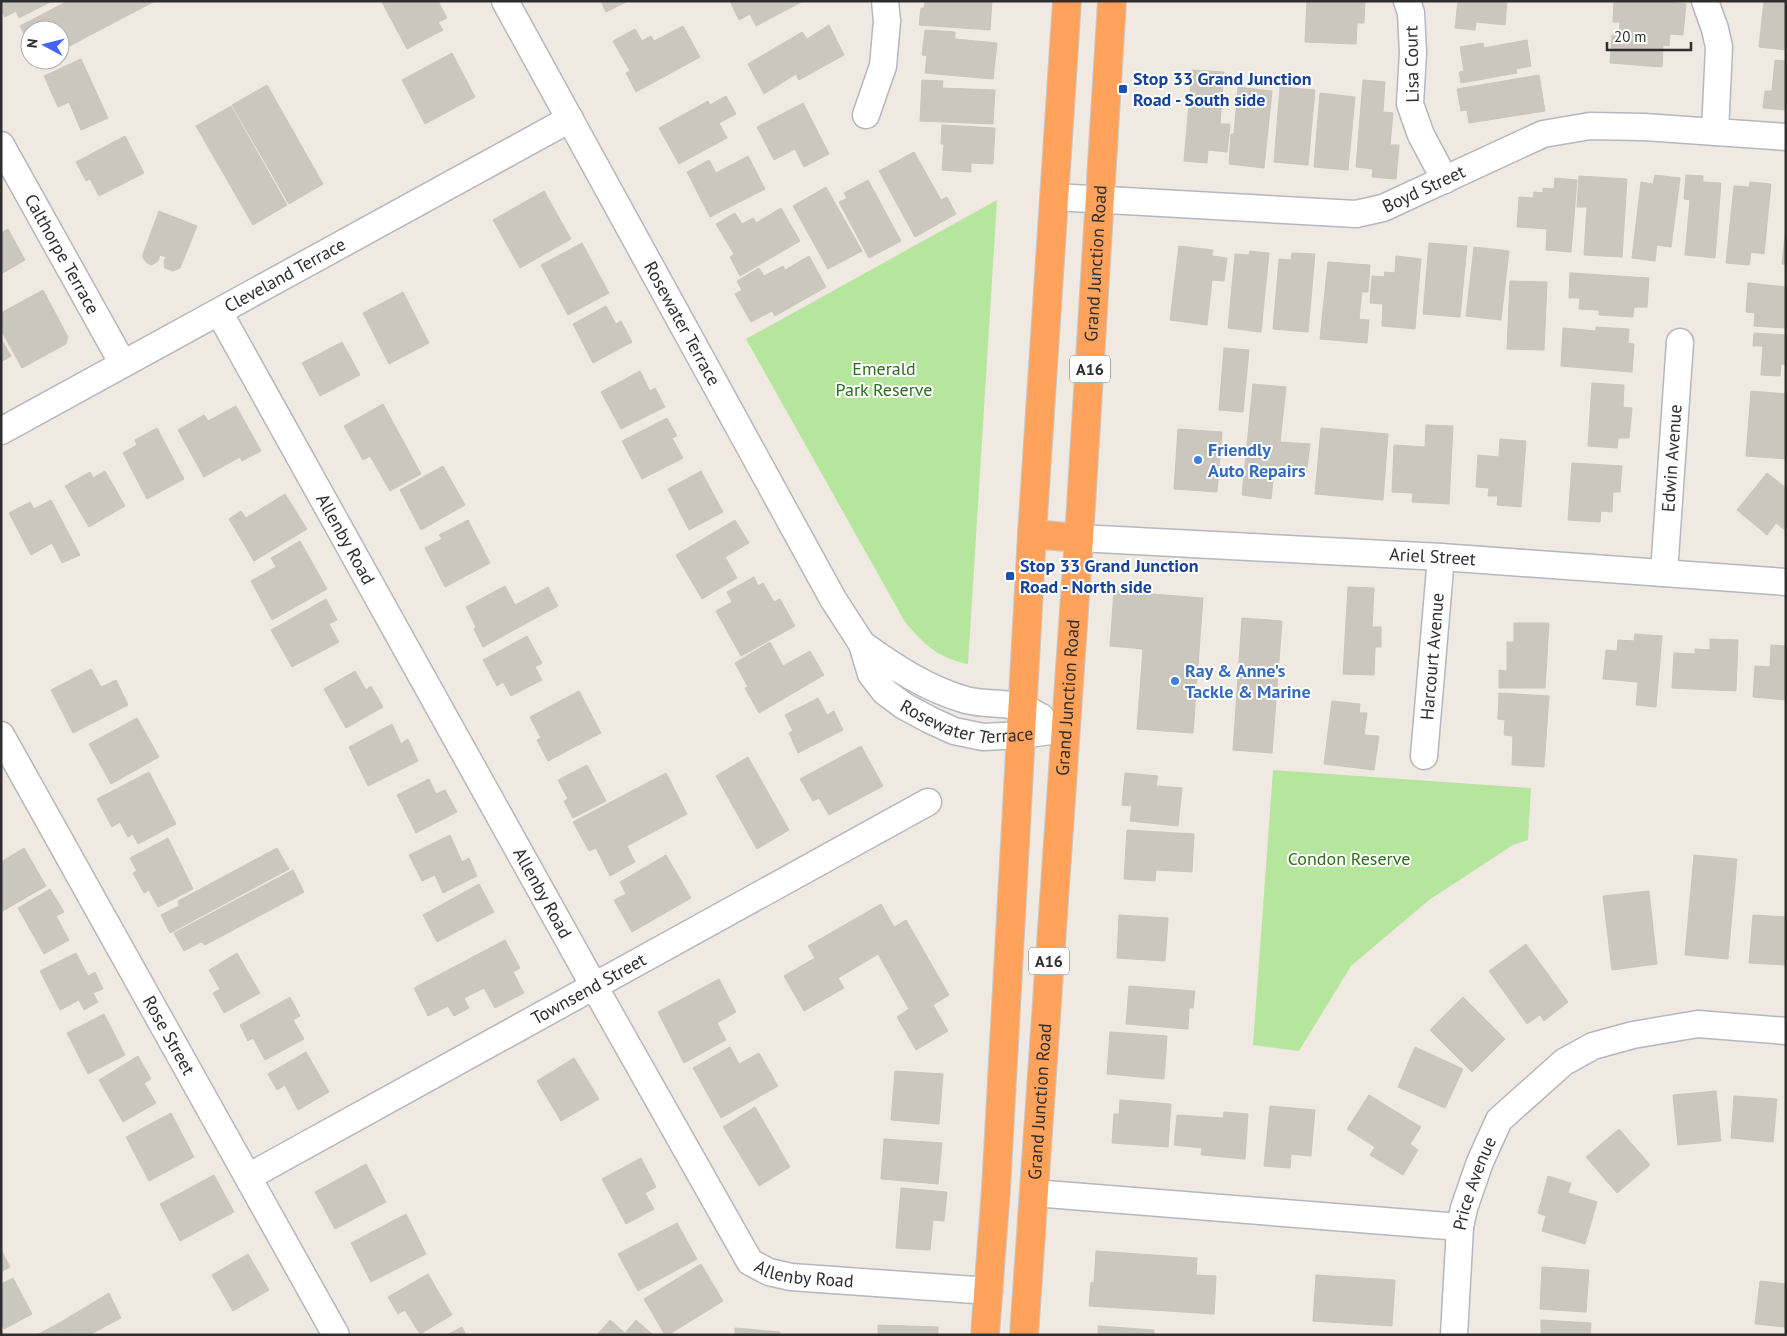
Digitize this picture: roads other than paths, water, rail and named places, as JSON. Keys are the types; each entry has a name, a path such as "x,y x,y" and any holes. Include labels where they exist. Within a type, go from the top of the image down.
{"highway":[{"name":"A16","path":"985,1335 990,1291 1024,708 1032,534 1067,1"},
{"name":"Grand Junction Road","path":"1024,1335 1079,538 1112,1"},
{"path":"1032,534 1079,538"},
{"path":"996,1189 1034,1193"},
{"path":"990,1291 1026,1294"}],"street":[{"name":"Rosewater Terrace","path":"505,1 833,599 862,644 871,674 885,692 910,709 954,731 983,737 1022,735 1065,729"},
{"path":"866,115 883,66 886,21 885,1"},
{"name":"Lisa Court","path":"1407,1 1411,13 1413,53 1410,104 1420,135 1445,180"},
{"path":"1705,1 1716,28 1719,47 1715,132"},
{"name":"Cleveland Terrace","path":"1,431 570,119"},
{"name":"Boyd Street","path":"1054,197 1356,214 1383,208 1543,134 1590,126 1644,127 1786,137"},
{"name":"Calthorpe Terrace","path":"1,145 123,364"},
{"name":"Allenby Road","path":"219,312 594,986 750,1262 769,1272 792,1277 990,1291"},
{"name":"Edwin Avenue","path":"1664,573 1680,342"},
{"name":"Ariel Street","path":"1079,538 1441,557 1786,582"},
{"name":"Harcourt Avenue","path":"1424,756 1441,557"},
{"name":"Rosewater Terrace","path":"862,644 897,669 941,691 968,700 1024,708 1065,729"},
{"name":"Rose Street","path":"1,735 336,1335"},
{"name":"Townsend Street","path":"248,1177 928,802"},
{"name":"Price Avenue","path":"1034,1193 1460,1228 1464,1208 1480,1162 1499,1120 1564,1062 1593,1046 1633,1035 1698,1024 1786,1031"},
{"path":"1454,1335 1460,1228"}],"place":[{"name":"Stop 33 Grand Junction Road - South side","path":"1123,89"},
{"name":"Friendly Auto Repairs","path":"1198,460"},
{"name":"Stop 33 Grand Junction Road - North side","path":"1010,576"},
{"name":"Ray & Anne's Tackle & Marine","path":"1175,681"}],"park label":[{"name":"Emerald Park Reserve","path":"884,379"},
{"name":"Condon Reserve","path":"1349,859"}]}
